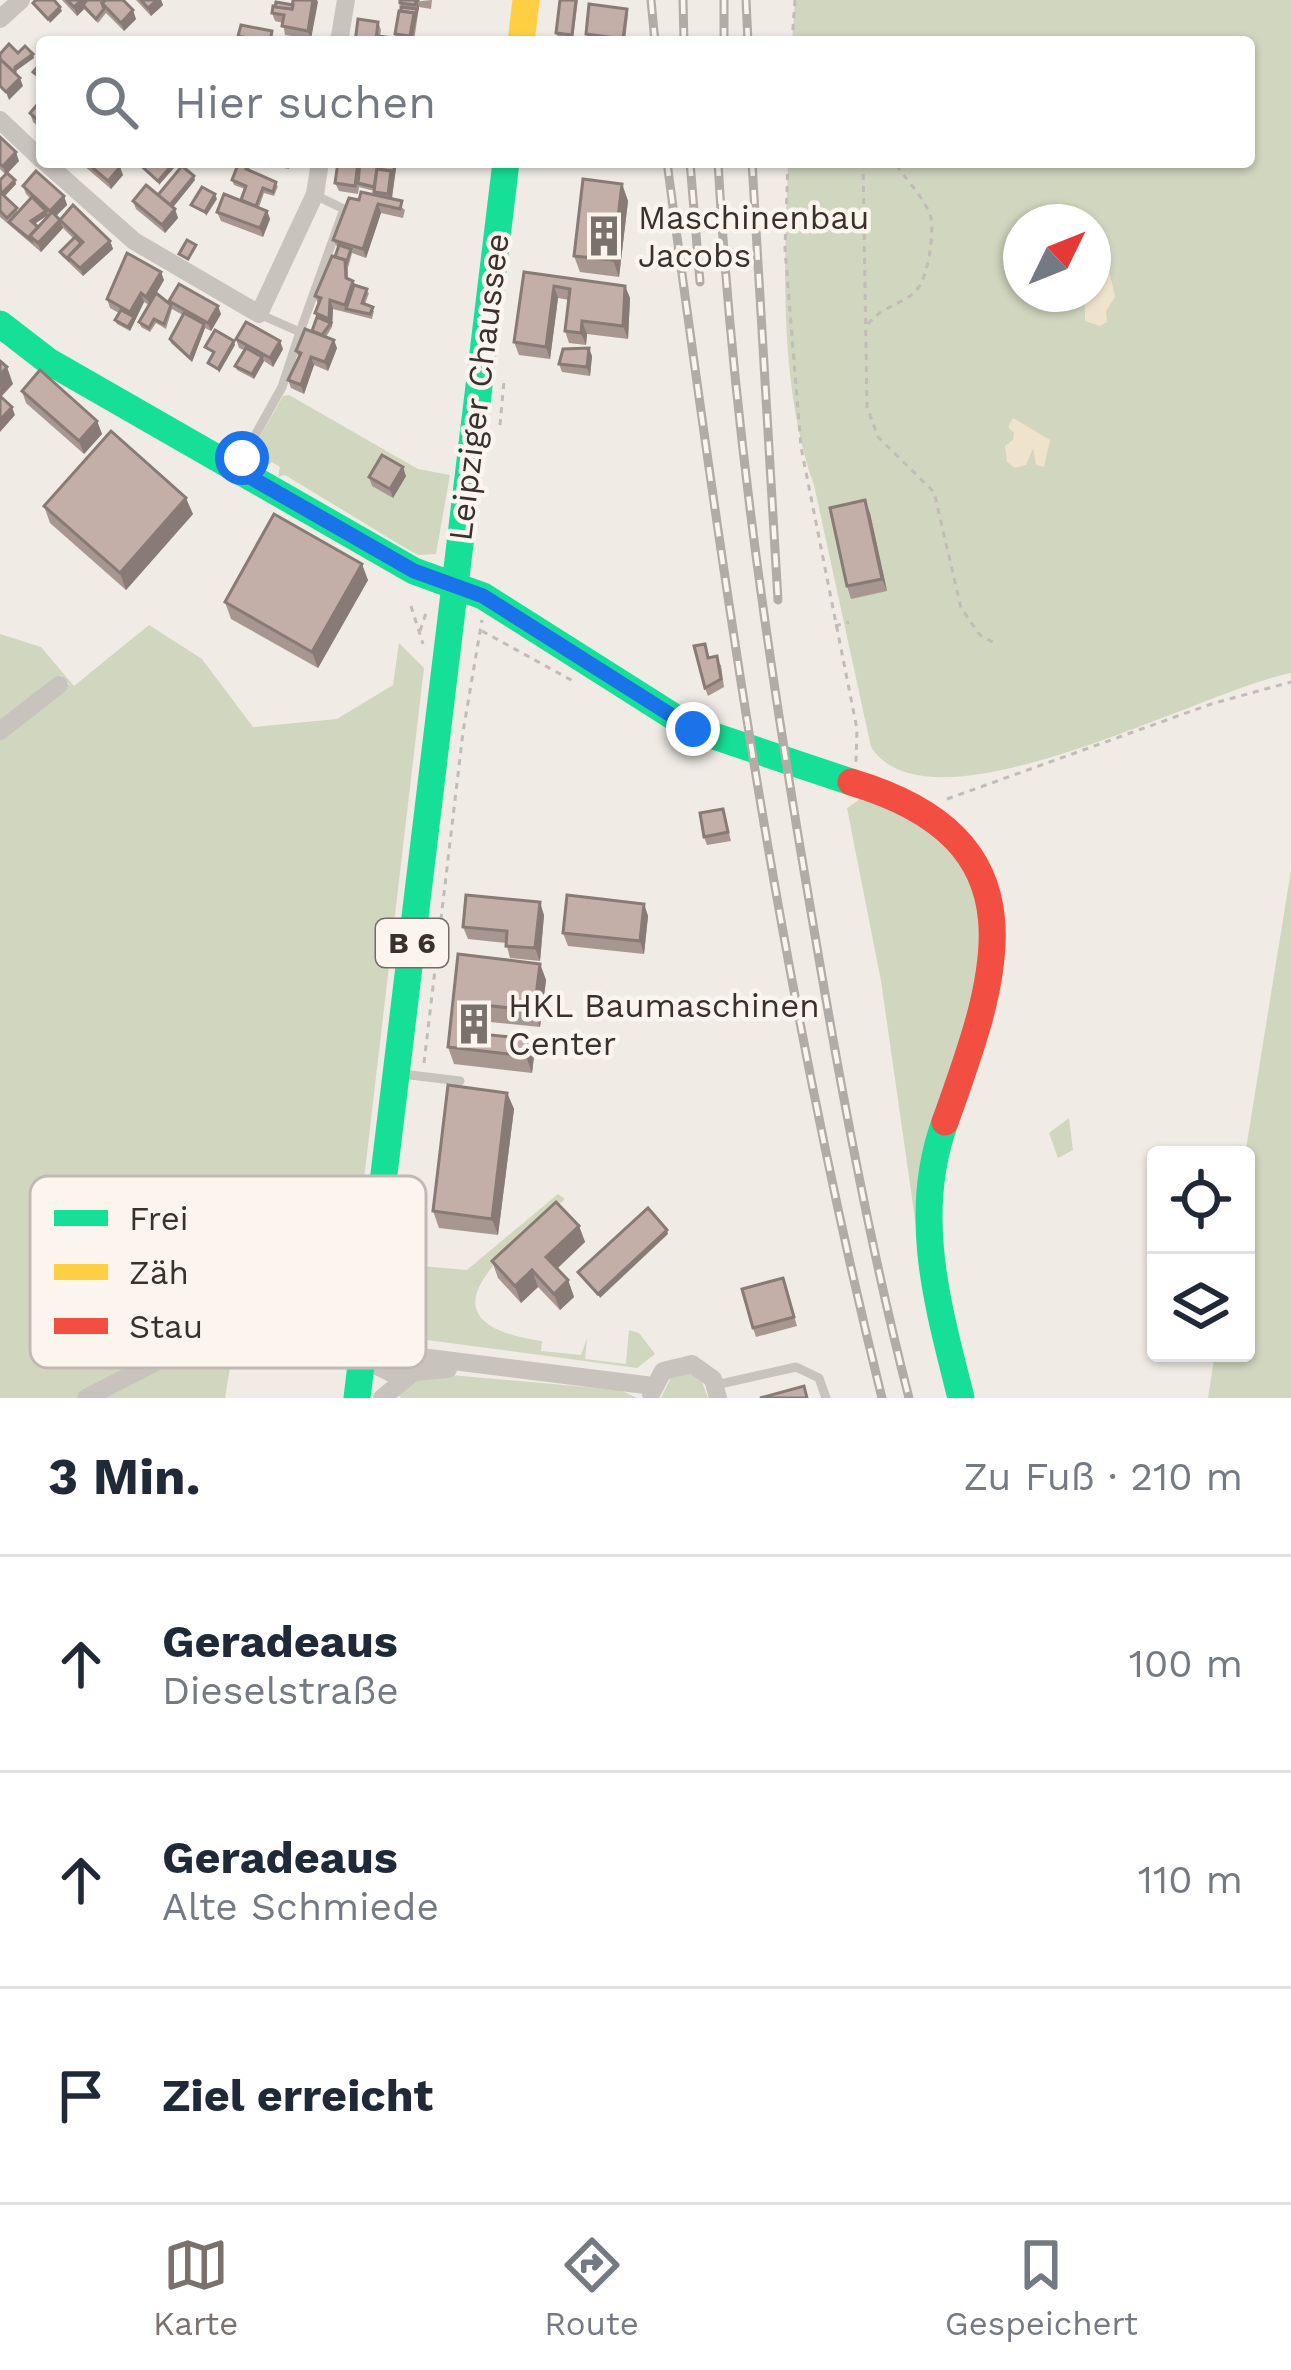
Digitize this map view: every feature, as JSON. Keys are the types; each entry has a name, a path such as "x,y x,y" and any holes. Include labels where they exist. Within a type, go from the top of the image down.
{"street":[{"path":"0,20 21,0"},
{"path":"340,36 346,0"},
{"path":"521,36 526,0"},
{"path":"0,120 36,154"},
{"path":"51,168 134,241 259,314 315,194 319,168"},
{"name":"Leipziger Chaussee","path":"390,1176 410,1075 454,585 505,168"},
{"path":"0,324 48,361 414,571 483,596 716,741 854,782 931,812 972,858 992,903 998,938 990,994 935,1150 927,1206 932,1282 961,1398"},
{"path":"0,731 59,685"},
{"path":"426,1358 652,1392 663,1371 680,1364 702,1368 717,1392"},
{"path":"381,1368 391,1373 482,1365"},
{"path":"86,1398 144,1368"},
{"name":"Leipziger Chaussee","path":"357,1398 361,1368"},
{"path":"382,1398 414,1372"}],"lane":[{"path":"236,469 282,387 344,209 315,194"},
{"path":"259,314 300,332"},
{"path":"410,1075 460,1081"},
{"path":"717,1392 796,1367 819,1378 826,1398"}],"path":[{"path":"793,36 796,0"},
{"path":"788,168 785,249 793,375 810,508 857,729 854,782"},
{"path":"862,168 867,407 878,437 934,492 961,608 980,635 996,644"},
{"path":"867,325 879,310 913,294 923,280 931,217 898,168"},
{"path":"498,431 507,397 504,378"},
{"path":"420,632 427,610"},
{"path":"410,1075 463,732 488,615"},
{"path":"834,626 849,622"},
{"path":"481,631 584,687"},
{"path":"931,812 949,797 1211,704 1291,682"}],"green space":[{"path":"795,0 1291,0 1291,673 1007,769 949,777 903,771 871,747 803,447 786,325 788,168 1255,168 1255,36 792,36"},
{"path":"289,395 418,469 450,475 436,554 418,555 285,475 278,477 280,467 272,462 264,469 247,459 283,396"},
{"path":"149,625 202,659 253,727 337,719 393,685 399,643 424,668 364,1176 30,1176 30,1368 136,1368 86,1398 0,1398 0,739 69,684 61,675 0,723 0,634 41,647 74,686"},
{"path":"866,795 907,808 947,838 977,886 989,944 917,1233 881,981 847,808"},
{"path":"1291,870 1291,1398 1208,1398 1214,1362 1255,1362 1255,1146 1246,1146"},
{"path":"1069,1118 1073,1150 1058,1158 1049,1133"},
{"path":"558,1194 565,1199 499,1259 483,1280 475,1299 480,1317 501,1331 542,1341 541,1351 581,1355 587,1338 585,1359 626,1364 629,1330 639,1333 655,1354 637,1368 426,1340 426,1266 467,1270"},
{"path":"161,1368 230,1368 225,1398 102,1398"},
{"path":"687,1372 701,1379 708,1398 661,1398 672,1375"},
{"path":"450,1375 620,1390 637,1398 401,1398 396,1393 421,1378"}],"sand":[{"path":"1085,312 1106,312 1107,322 1100,326 1085,321"},
{"path":"1013,418 1050,440 1044,467 1036,465 1033,448 1026,465 1015,468 1007,462 1005,446 1013,440 1008,427"}],"building":[{"path":"54,0 60,7 48,19 33,3"},
{"path":"87,0 106,0 96,19 83,5"},
{"path":"123,0 133,10 121,23 102,3"},
{"path":"293,0 313,0 308,31 282,26 284,15 272,13 273,6 292,9"},
{"path":"560,0 576,0 572,35 556,33"},
{"path":"589,4 627,9 623,36 586,34"},
{"path":"399,11 414,13 410,36 395,34"},
{"path":"358,19 378,22 376,36 356,36"},
{"path":"241,25 272,31 271,36 238,36"},
{"path":"9,44 18,53 25,46 33,54 15,67 15,73 0,59"},
{"path":"0,59 20,78 6,92 0,86"},
{"path":"0,137 16,152 3,166 0,164"},
{"path":"93,168 119,168 108,181"},
{"path":"144,168 169,168 158,181"},
{"path":"180,168 194,176 170,205 158,195"},
{"path":"237,168 246,168 276,182 273,192 263,188 256,206 241,200 246,186 232,180"},
{"path":"337,168 357,168 355,186 335,183"},
{"path":"359,168 394,168 393,175 377,169 374,187 358,183"},
{"path":"377,169 391,171 388,194 374,192"},
{"path":"36,171 64,196 50,211 23,186"},
{"path":"7,173 15,180 1,194 0,180"},
{"name":"Maschinenbau Jacobs","path":"583,179 622,184 613,260 574,256"},
{"path":"146,185 175,209 162,225 133,201"},
{"path":"202,187 215,194 205,212 191,205"},
{"path":"0,192 17,208 7,218 0,211"},
{"path":"361,192 402,201 400,209 378,204 363,249 333,240 349,198 359,200"},
{"path":"224,194 267,211 260,228 217,212"},
{"path":"32,197 46,211 31,221 38,227 31,240 9,222"},
{"path":"73,205 110,241 80,268 68,257 83,242 60,220"},
{"path":"52,212 60,220 38,243 30,236"},
{"path":"75,237 81,243 68,257 70,261 60,252"},
{"path":"187,240 196,245 188,259 179,254"},
{"path":"339,245 351,249 346,264 335,257"},
{"path":"127,253 161,272 130,312 107,299"},
{"path":"332,256 345,260 346,278 353,281 345,305 330,300 329,319 315,313 321,298 315,296"},
{"path":"524,272 625,286 623,326 582,321 581,333 565,331 570,289 554,286 546,347 514,342"},
{"path":"179,284 218,306 208,323 169,301"},
{"path":"354,285 367,289 362,303 373,307 370,314 346,309"},
{"path":"156,293 171,305 164,324 154,319 149,328 139,322"},
{"path":"121,310 134,317 128,327 115,320"},
{"path":"184,313 204,324 190,358 170,339"},
{"path":"317,317 331,323 322,335 312,331"},
{"path":"246,322 280,341 270,358 236,339"},
{"path":"305,329 334,340 325,362 311,357 301,385 288,380 301,353 296,351"},
{"path":"215,330 234,341 218,369 208,363 214,352 205,347"},
{"path":"246,348 262,357 252,374 235,366"},
{"path":"589,348 587,367 559,364 563,349"},
{"path":"40,370 97,421 79,441 22,391"},
{"path":"0,396 12,407 0,420"},
{"path":"111,431 186,498 120,573 44,506"},
{"path":"382,455 403,467 390,489 369,477"},
{"path":"865,500 882,579 847,586 830,508"},
{"path":"274,514 362,564 312,652 225,602"},
{"path":"705,644 708,658 717,656 721,679 705,688 694,646"},
{"path":"723,809 728,832 704,837 700,813"},
{"path":"466,895 540,902 535,948 506,946 507,931 463,927"},
{"path":"567,895 644,904 640,941 563,933"},
{"path":"458,954 540,964 534,1011 484,1005 481,1034 528,1039 526,1056 448,1047"},
{"path":"448,1085 507,1093 492,1219 433,1211"},
{"path":"556,1202 579,1226 546,1257 568,1280 554,1294 532,1270 515,1286 492,1261"},
{"path":"648,1208 667,1230 598,1294 578,1272"},
{"path":"783,1278 794,1317 753,1328 742,1289"},
{"path":"804,1386 807,1398 760,1398"}],"railway":[{"path":"651,0 654,36"},
{"path":"683,0 684,36"},
{"path":"724,0 724,36"},
{"path":"746,0 748,36"},
{"path":"668,168 757,783 814,1092 882,1398"},
{"path":"690,168 700,282"},
{"path":"718,168 742,440 779,716 854,1150 909,1398"},
{"path":"752,168 778,600"}],"traffic: fast":[{"path":"384,1176 505,168"},
{"path":"0,324 48,361 414,571 483,596 693,729 851,782"},
{"path":"945,1122 935,1157 929,1226 937,1295 961,1398"},
{"path":"357,1398 361,1368"}],"traffic: slow":[{"path":"522,36 526,0"}],"traffic: jam":[{"path":"851,782 913,807 956,839 981,876 991,918 990,964 981,1014 945,1122"}],"place":[{"name":"Maschinenbau Jacobs","path":"604,236"},
{"name":"HKL Baumaschinen Center","path":"474,1024"}],"route":[{"path":"242,458 236,469 414,571 483,596 693,729"}]}
